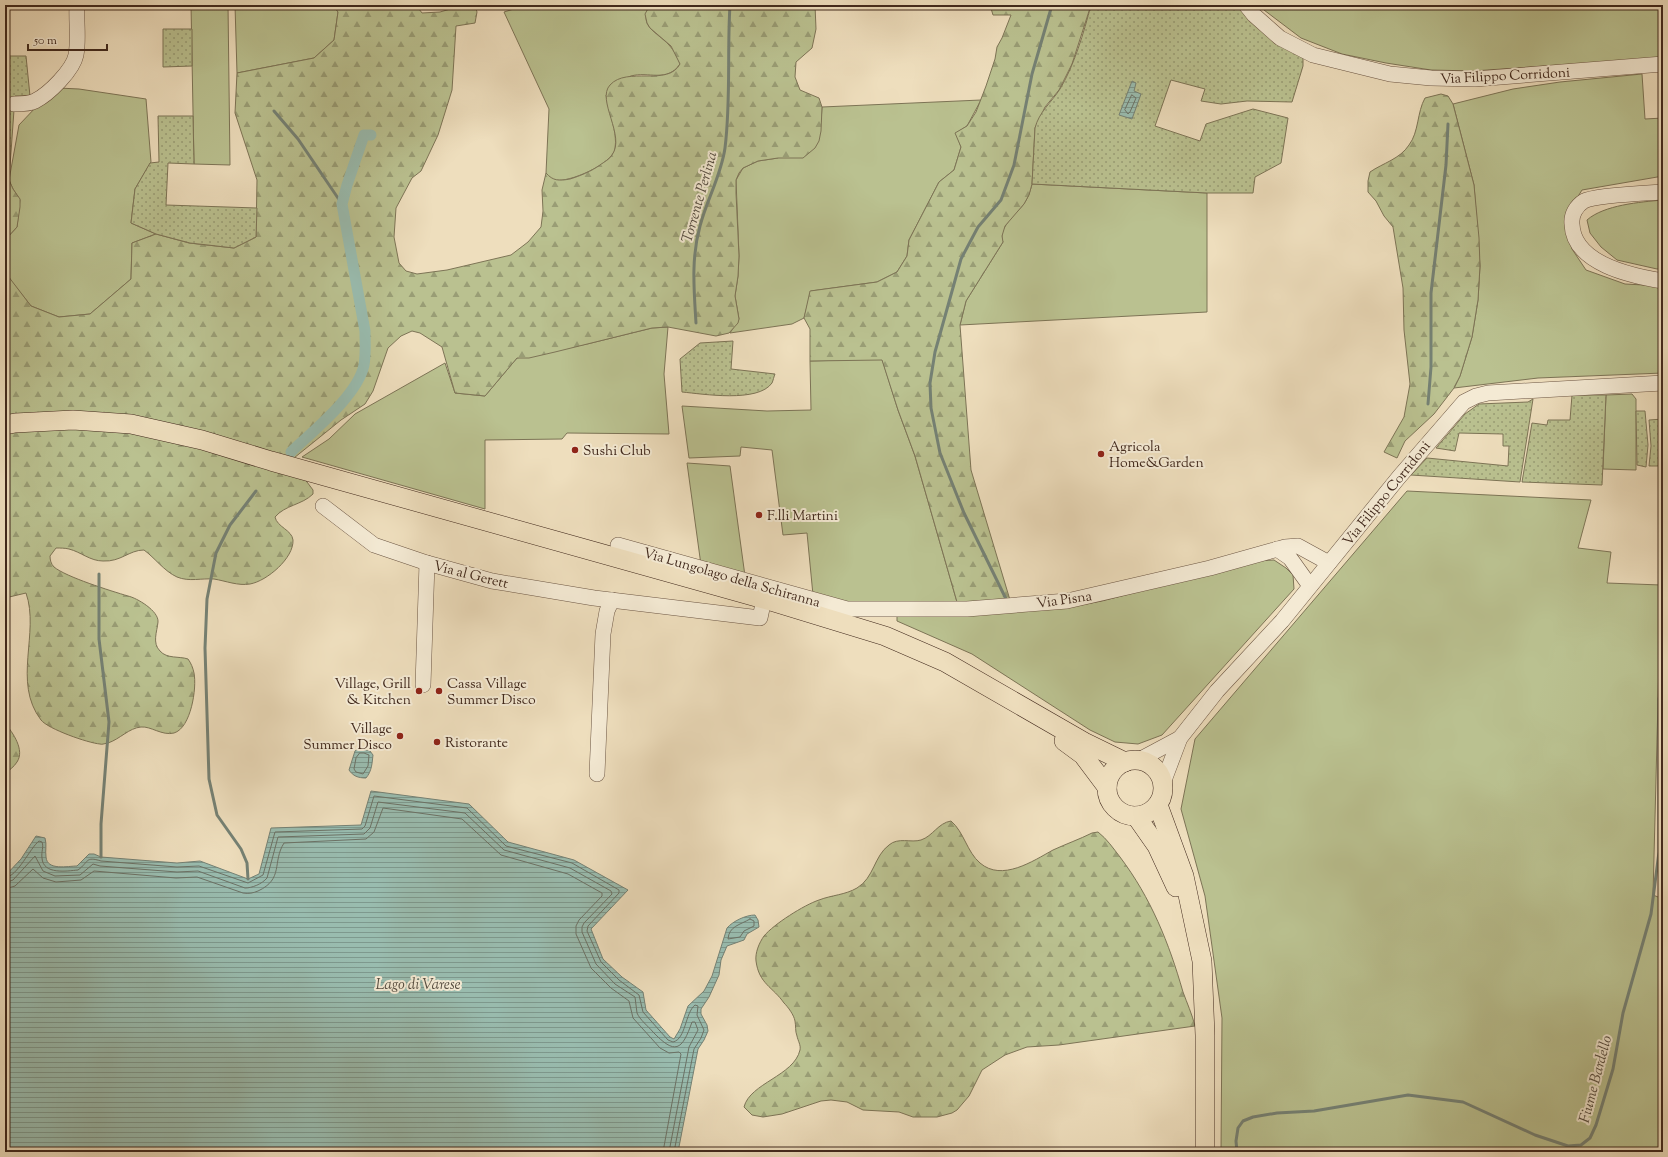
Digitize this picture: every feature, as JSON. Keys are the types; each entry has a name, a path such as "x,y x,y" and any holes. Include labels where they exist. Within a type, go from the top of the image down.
{"main road":[{"path":"5,424 73,420 131,424 202,440 271,462 764,599 885,636 945,662 1008,698 1084,742 1131,761 1146,763 1154,768 1159,774 1163,783 1163,794 1158,805 1148,813 1136,816 1128,816 1115,808 1108,794 1107,787 1083,756 1008,698"},
{"path":"1107,787 1113,772 1131,761"},
{"path":"1158,805 1184,876 1202,961 1205,997 1205,1152"},
{"path":"1136,816 1157,846 1196,932"}],"street":[{"path":"14,104 34,102 46,94 58,82 72,64 76,57 78,5"},
{"name":"Via Filippo Corridoni","path":"1246,5 1254,15 1280,38 1313,55 1390,74 1431,78 1475,79 1663,64"},
{"path":"1663,192 1588,199 1577,207 1573,213 1572,222 1573,234 1576,242 1589,256 1611,268 1649,279 1663,281"},
{"name":"Via Filippo Corridoni","path":"1163,783 1180,738 1217,691 1282,621 1399,477 1464,402 1476,396 1488,393 1663,383"},
{"path":"323,506 374,545 427,563"},
{"name":"Via Lungolago della Schiranna","path":"618,545 847,609"},
{"name":"Via Pisna","path":"847,609 967,609 1068,601 1210,568 1277,549 1298,546 1329,563"},
{"path":"1277,549 1290,558 1310,586"},
{"name":"Via al Gerett","path":"423,685 427,563 492,581 612,600 760,618 764,599"},
{"path":"597,774 603,634 607,611 612,600"},
{"name":"Via Filippo Corridoni","path":"1131,761 1180,738"}],"green space":[{"path":"191,5 228,5 230,165 194,164"},
{"path":"235,5 334,5 338,12 334,40 314,58 237,73"},
{"path":"333,5 416,5 422,13 440,12 464,5 475,5 477,12 475,23 456,26 452,90 438,135 421,171 412,178 396,208 394,237 399,263 406,271 417,274 447,270 511,255 528,242 541,227 543,211 542,190 546,173 551,178 556,180 570,179 590,171 610,158 615,147 616,138 606,100 610,85 617,80 626,77 657,76 666,74 674,71 680,64 671,46 650,28 647,23 645,14 650,5 815,5 816,29 812,48 796,62 795,77 800,90 819,98 822,107 819,141 815,148 803,158 778,158 758,161 743,168 739,173 736,180 739,256 735,296 739,319 738,323 729,333 716,336 668,327 652,328 529,358 517,358 485,396 455,393 442,347 420,333 412,331 401,336 388,348 373,391 365,404 341,420 294,458 304,478 313,490 313,494 304,501 279,513 275,517 276,520 290,534 293,540 289,554 271,574 257,582 250,584 236,584 214,579 191,580 177,577 172,574 144,550 134,552 115,560 98,561 69,549 56,548 50,556 50,559 53,566 60,571 111,591 132,597 151,609 158,622 156,644 158,648 163,654 188,659 192,666 195,680 192,707 189,716 180,730 174,733 170,734 141,727 132,729 112,741 103,744 78,738 45,724 41,720 33,705 28,690 27,674 30,624 26,593 5,598 5,272 31,306 59,317 90,314 131,279 132,243 156,234 189,243 234,248 256,237 257,180 235,113 237,73 314,58 334,40 338,12"},
{"path":"527,5 650,5 647,12 647,24 671,47 680,64 675,70 663,75 637,75 628,77 606,95 614,128 616,142 615,149 606,161 589,171 570,179 555,180 546,173 549,109 504,12"},
{"path":"990,5 1091,5 1072,64 1059,90 1045,107 1035,128 1032,184 1029,195 1024,204 1005,226 1002,236 1003,242 966,301 960,325 971,470 1010,600 957,602 915,456 882,360 810,361 810,329 804,318 810,291 877,282 897,272 907,256 909,240 939,182 954,170 961,147 955,133 967,126 976,112 995,59 997,47 1011,15 993,15"},
{"path":"1091,5 1239,5 1303,58 1303,66 1292,102 1247,101 1221,104 1201,101 1205,89 1171,80 1155,126 1200,141 1206,124 1253,109 1288,118 1281,163 1255,177 1253,193 1207,193 1032,184 1035,128 1042,112 1060,89 1070,70 1082,37"},
{"path":"1264,5 1663,5 1663,58 1473,71 1431,70 1342,54 1301,38 1264,10"},
{"path":"163,29 192,29 192,66 163,67"},
{"path":"5,56 26,56 30,96 15,96 9,180 5,183"},
{"path":"1642,74 1645,119 1663,118 1663,176 1582,190 1572,206 1568,228 1572,249 1586,270 1625,284 1663,286 1663,373 1538,378 1454,388 1460,376 1472,337 1478,300 1480,266 1474,185 1453,104 1513,89 1560,82"},
{"path":"58,88 79,89 146,99 151,162 135,189 131,223 156,234 132,243 131,279 90,314 59,317 31,306 5,272 5,240 17,227 20,200 9,180 19,125 37,106"},
{"path":"1441,94 1448,96 1453,104 1474,185 1480,266 1478,300 1472,337 1460,376 1454,388 1434,414 1405,441 1397,458 1384,452 1404,417 1410,384 1404,330 1403,288 1393,227 1384,216 1376,201 1368,192 1368,181 1370,172 1401,154 1409,145 1415,134 1422,104 1425,98"},
{"path":"981,100 967,126 956,133 961,147 954,170 939,182 909,240 907,256 897,272 877,282 811,291 804,318 792,324 730,333 739,319 735,296 739,256 736,180 743,168 758,161 778,158 821,122 822,107"},
{"path":"158,116 193,116 194,164 168,163 166,205 257,208 256,237 234,248 190,243 156,234 131,223 135,189 150,163 159,162"},
{"path":"9,180 20,199 20,207 17,227 5,240 5,183"},
{"path":"1032,184 1207,193 1207,312 960,325 966,301 1003,242 1002,237 1005,227 1025,202"},
{"path":"1663,200 1663,269 1617,260 1601,247 1590,233 1587,220 1594,215 1623,205"},
{"path":"668,327 664,374 669,434 567,433 562,439 485,440 485,509 302,457 329,439 355,414 445,363 455,393 485,396 517,358 587,344 652,328"},
{"path":"733,341 731,369 775,374 772,383 765,389 755,393 743,395 730,396 682,392 680,359 700,343"},
{"path":"882,359 898,410 915,456 957,602 852,603 813,595 807,533 783,535 772,450 741,447 740,456 689,458 682,406 767,411 811,410 810,361"},
{"path":"1632,394 1636,399 1636,470 1603,469 1606,395"},
{"path":"1572,395 1606,395 1602,485 1522,482 1532,423 1547,425 1548,420 1570,420"},
{"path":"1533,399 1520,482 1411,475 1427,458 1508,466 1509,446 1503,446 1503,434 1459,433 1455,451 1436,448 1465,414 1479,404 1528,402"},
{"path":"1636,411 1645,411 1648,445 1646,467 1637,465"},
{"path":"1663,419 1662,466 1649,466 1651,446 1649,420"},
{"path":"687,463 730,466 745,576 701,565"},
{"path":"1407,491 1591,500 1578,548 1611,552 1607,583 1661,585 1653,895 1663,899 1663,1152 1221,1152 1222,1018 1205,896 1181,809 1195,739"},
{"path":"1274,560 1293,575 1294,589 1162,735 1138,744 1115,742 1090,730 972,654 897,621 897,614 1081,605 1102,601 1256,561"},
{"path":"5,723 17,742 20,752 17,762 5,774"},
{"path":"951,821 980,863 998,871 1017,868 1053,850 1092,833 1098,832 1112,847 1131,873 1150,905 1172,956 1195,1026 1059,1045 1027,1047 1005,1055 982,1070 969,1096 957,1110 937,1117 913,1117 899,1112 863,1110 847,1102 831,1100 821,1101 782,1114 763,1117 752,1115 744,1107 748,1099 754,1092 790,1066 796,1059 800,1050 795,1021 792,1014 780,998 763,980 758,969 756,955 764,936 790,915 805,906 819,900 848,892 863,884 871,873 880,855 889,845 896,841 921,840 929,836 946,822"}],"water":[{"path":"1132,81 1136,83 1134,91 1141,94 1132,119 1119,115"},
{"path":"359,748 370,751 373,755 371,770 366,778 356,776 349,770 355,751"},
{"name":"Lago di Varese","path":"371,791 469,804 508,842 574,860 628,890 591,929 603,959 622,977 643,992 646,1010 670,1037 674,1039 680,1029 688,1006 704,991 712,976 727,928 740,919 755,915 758,920 759,927 747,934 744,940 727,946 721,960 719,975 709,997 701,1009 701,1014 707,1025 708,1031 698,1049 678,1152 5,1152 5,876 21,859 36,836 45,838 47,861 58,867 77,866 89,854 94,854 101,857 177,863 200,861 248,879 259,874 271,828 361,825"}],"waterway":[{"name":"Torrente Perlina","path":"696,323 694,274 695,250 703,216 723,158 727,130 730,5"},
{"path":"1007,601 964,513 940,453 931,408 930,383 935,352 961,259 978,227 1001,200 1014,165 1032,74 1052,5"},
{"path":"274,111 298,139 342,204"},
{"path":"1428,404 1431,367 1431,293 1446,165 1448,124"},
{"path":"291,452 334,412 353,388 364,365 365,331 342,204 364,135 371,135"},
{"path":"248,879 247,863 241,849 217,815 209,779 205,648 207,599 216,553 230,525 256,491"},
{"path":"99,574 99,639 109,722 101,824 101,857"},
{"name":"Fiume Bardello","path":"1237,1152 1236,1141 1238,1128 1243,1121 1253,1117 1277,1113 1314,1111 1408,1095 1463,1102 1535,1135 1568,1146 1581,1145 1590,1138 1596,1125 1613,1069 1623,1013 1651,914 1659,852 1659,699 1663,685"}],"place":[{"name":"Sushi Club","path":"575,450"},
{"name":"Agricola Home&Garden","path":"1101,454"},
{"name":"F.lli Martini","path":"759,515"},
{"name":"Village, Grill & Kitchen","path":"419,691"},
{"name":"Cassa Village Summer Disco","path":"439,691"},
{"name":"Village Summer Disco","path":"400,736"},
{"name":"Ristorante","path":"437,742"}]}
